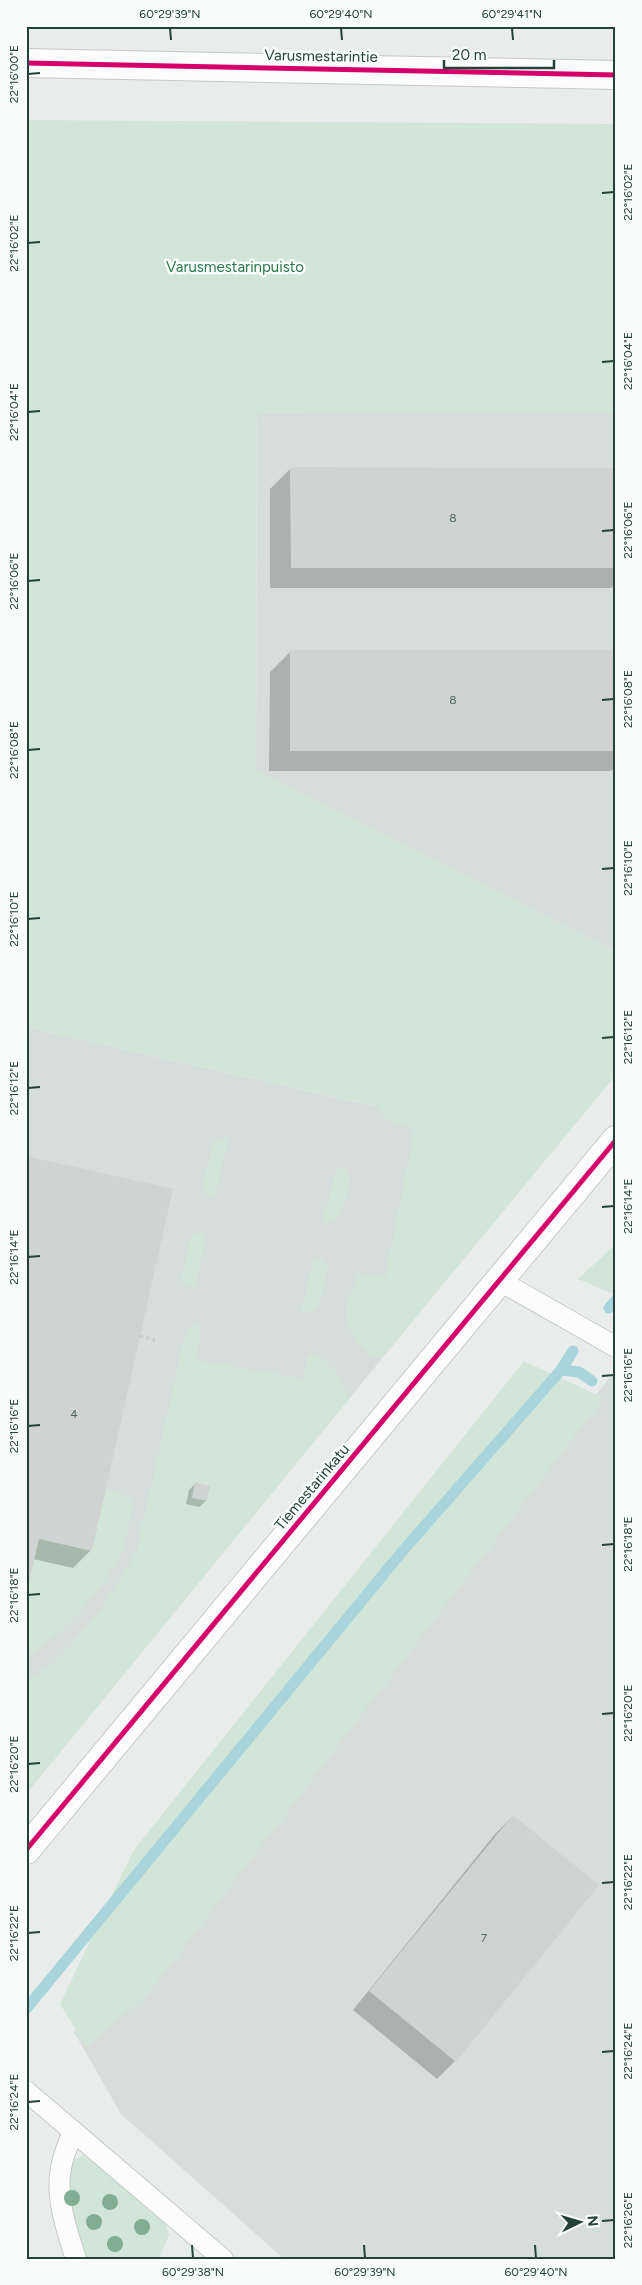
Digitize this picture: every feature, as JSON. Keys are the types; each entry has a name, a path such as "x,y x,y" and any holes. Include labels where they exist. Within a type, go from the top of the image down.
{"street":[{"name":"Varusmestarintie","path":"26,63 616,75"},
{"name":"Tiemestarinkatu","path":"26,1850 616,1140"}],"lane":[{"path":"500,1281 616,1347"},
{"path":"26,2091 223,2259"},
{"path":"73,2131 61,2166 59,2185 62,2209 76,2259"}],"path":[{"path":"140,1336 160,1340"}],"shaded area":[{"path":"257,413 616,413 616,952 256,771"},
{"path":"26,1027 555,1147 26,1794"},
{"path":"616,1370 616,2259 284,2259 121,2114 74,2032"}],"green space":[{"name":"Varusmestarinpuisto","path":"26,120 616,124 616,413 257,414 256,771 616,952 616,1075 382,1358 375,1357 369,1353 356,1340 348,1324 346,1310 359,1273 385,1278 415,1130 387,1120 376,1106 26,1027"},
{"path":"228,1139 215,1197 205,1194 203,1186 213,1143"},
{"path":"337,1168 346,1170 350,1178 341,1212 333,1222 327,1223 323,1220"},
{"path":"197,1232 206,1234 195,1290 181,1281 191,1237"},
{"path":"616,1244 616,1295 578,1279"},
{"path":"314,1258 319,1258 328,1267 317,1309 305,1313 302,1310"},
{"path":"197,1325 201,1330 196,1360 303,1379 308,1356 312,1353 324,1360 336,1372 347,1393 348,1400 26,1794 26,1681 45,1670 68,1648 102,1608 136,1554 186,1332 191,1327"},
{"path":"524,1361 604,1398 148,1994 86,2047 60,2004 133,1851"},
{"path":"105,1491 127,1496 132,1502 126,1535 120,1554 103,1583 80,1612 53,1638 26,1658 26,1594 39,1539"},
{"path":"83,2156 102,2167 165,2222 169,2235 159,2259 83,2259 65,2188 73,2160"}],"building":[{"path":"290,467 616,468 616,568 291,568"},
{"path":"290,650 616,650 616,751 290,751"},
{"path":"26,1156 173,1189 92,1551 39,1539 27,1590"},
{"path":"195,1482 210,1486 207,1501 192,1498"},
{"path":"513,1815 599,1885 456,2062 369,1991"}],"waterway":[{"path":"609,1308 616,1300"},
{"path":"26,2009 401,1553 561,1370 573,1351"},
{"path":"561,1370 579,1372 592,1381"}],"cycle path":[{"path":"26,63 616,75"},
{"path":"26,1850 616,1140"}]}
